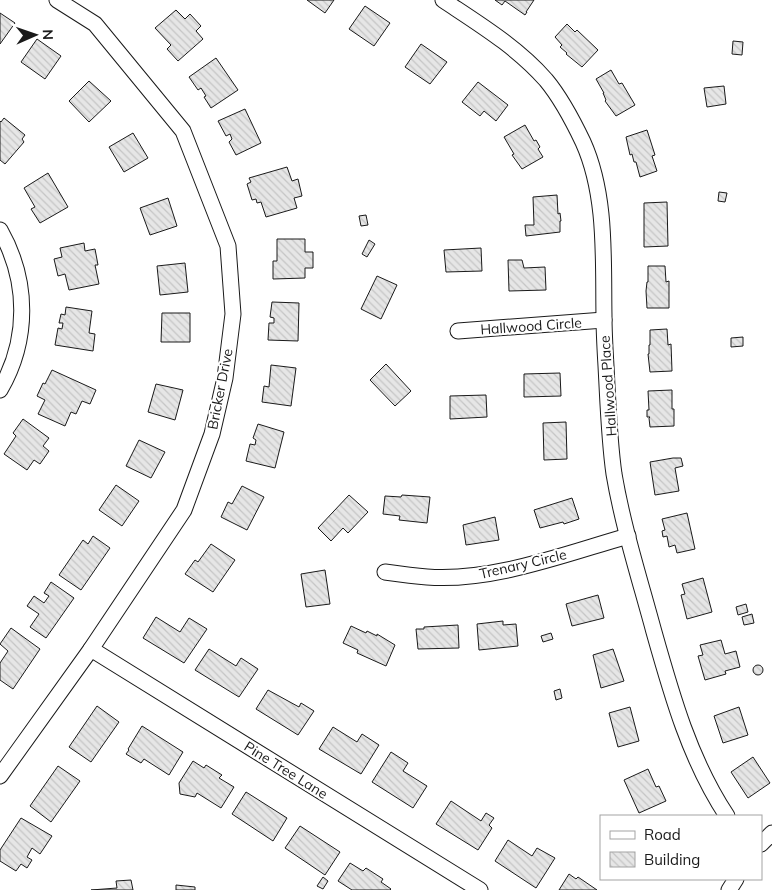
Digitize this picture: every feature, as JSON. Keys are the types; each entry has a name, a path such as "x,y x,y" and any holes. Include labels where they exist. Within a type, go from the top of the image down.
{"street":[{"name":"Bricker Drive","path":"0,776 91,649 184,510 212,434 225,378 233,314 228,246 183,131 95,24 57,0"},
{"name":"Hallwood Place","path":"443,0 484,27 521,55 547,81 567,110 584,143 594,171 603,247 604,320 614,472 628,536 668,682 682,725 704,778 725,815"},
{"path":"0,230 6,240 16,267 21,294 22,320 18,349 7,378 0,390"},
{"name":"Hallwood Circle","path":"458,332 604,320"},
{"name":"Trenary Circle","path":"385,572 428,577 465,576 497,572 543,561 628,536"},
{"name":"Pine Tree Lane","path":"91,649 480,890"},
{"path":"762,843 772,833"}],"building":[{"path":"307,0 334,0 325,13"},
{"path":"495,0 534,0 525,15 505,1 502,5"},
{"path":"365,6 390,23 374,46 349,29"},
{"path":"176,10 185,19 190,14 201,26 196,31 203,39 178,61 167,49 171,45 155,28"},
{"path":"0,13 15,23 0,44"},
{"path":"567,24 575,32 577,30 598,50 582,67 566,54 560,47 562,45 555,37"},
{"path":"37,39 61,56 45,79 21,62"},
{"path":"733,41 743,42 742,55 732,54"},
{"path":"421,44 447,62 430,84 405,67"},
{"path":"216,58 238,90 211,108 201,88 198,90 189,77"},
{"path":"611,70 619,84 622,83 635,105 616,116 605,101 604,93 596,79"},
{"path":"89,81 111,101 89,122 69,101"},
{"path":"478,82 508,105 496,121 484,111 480,116 462,102"},
{"path":"724,86 726,104 707,107 704,88"},
{"path":"245,109 261,143 236,155 229,142 232,139 230,134 226,136 218,121"},
{"path":"4,118 25,135 22,139 24,142 5,164 0,160 0,121"},
{"path":"525,125 534,141 536,140 540,147 538,149 543,157 522,169 512,155 514,154 504,137"},
{"path":"647,130 655,155 652,156 657,171 640,177 636,162 634,162 632,154 630,155 626,137"},
{"path":"133,133 148,158 124,172 109,147"},
{"path":"287,167 292,181 298,179 302,196 294,198 297,208 266,217 261,202 257,203 256,199 252,200 247,184 251,182 249,178"},
{"path":"48,173 68,207 40,223 31,209 35,207 24,188"},
{"path":"719,192 727,193 725,202 718,201"},
{"path":"557,195 558,214 560,213 561,221 560,232 526,236 525,225 534,225 533,197"},
{"path":"168,198 177,226 150,235 140,208"},
{"path":"667,202 668,246 644,247 644,203"},
{"path":"366,215 368,225 361,226 359,216"},
{"path":"277,239 305,239 305,252 313,252 313,268 305,268 305,278 273,279 273,261 277,261"},
{"path":"369,240 375,244 367,257 362,254"},
{"path":"84,243 85,251 95,249 98,265 95,265 99,284 69,290 65,274 58,276 54,259 62,257 60,248"},
{"path":"481,248 482,271 446,272 444,250"},
{"path":"508,260 522,260 524,268 545,267 546,290 509,291"},
{"path":"185,263 188,292 160,295 157,266"},
{"path":"648,266 665,266 666,282 669,281 669,308 647,308"},
{"path":"377,276 397,285 381,319 361,309"},
{"path":"272,302 299,303 298,341 268,340 269,323 274,323 274,318 270,317"},
{"path":"66,307 92,311 89,333 95,334 93,351 55,345 58,328 62,329 63,323 59,323 61,314 65,315"},
{"path":"162,313 190,313 190,342 161,342"},
{"path":"667,329 668,345 671,344 672,371 650,372 648,354 650,330"},
{"path":"743,337 743,346 731,347 731,338"},
{"path":"386,364 411,391 395,406 370,380"},
{"path":"271,365 296,368 291,406 262,402 264,386 269,387"},
{"path":"52,370 96,390 90,404 82,401 76,414 71,412 65,426 38,414 45,400 37,396"},
{"path":"560,373 561,396 524,397 524,374"},
{"path":"156,384 183,390 175,420 148,412"},
{"path":"672,390 674,426 650,427 650,417 647,417 647,410 649,410 648,391"},
{"path":"486,395 487,417 450,419 450,396"},
{"path":"23,419 49,438 43,446 49,451 40,464 34,460 27,470 4,454 16,436 13,433"},
{"path":"566,422 567,459 544,460 543,423"},
{"path":"258,424 284,432 275,468 246,461 250,444 255,445 256,440 253,438"},
{"path":"139,440 165,452 151,478 126,466"},
{"path":"681,458 683,466 675,468 679,491 655,495 650,462"},
{"path":"116,485 139,501 122,526 99,510"},
{"path":"242,486 264,497 247,530 221,517 228,502 232,504"},
{"path":"349,495 368,512 348,533 343,528 331,541 318,528"},
{"path":"402,495 430,497 427,523 399,520 400,516 383,514 385,496 401,497"},
{"path":"572,498 579,519 540,528 534,510"},
{"path":"687,513 695,549 677,553 675,545 669,547 667,536 663,537 662,531 665,530 662,519"},
{"path":"495,517 499,540 466,545 463,525"},
{"path":"93,536 110,548 81,590 59,575 83,540 88,544"},
{"path":"211,544 235,560 213,592 185,574 195,560 198,562"},
{"path":"325,570 330,604 306,607 301,574"},
{"path":"703,578 712,612 687,619 681,595 685,594 682,584"},
{"path":"51,582 74,598 46,638 30,627 39,614 27,606 34,596 44,603 49,596 44,593"},
{"path":"598,595 604,618 572,626 566,604"},
{"path":"746,604 748,612 738,615 736,607"},
{"path":"752,614 754,623 744,625 742,617"},
{"path":"156,617 180,632 189,618 207,629 184,663 143,638"},
{"path":"503,621 503,625 516,624 518,646 479,650 477,624"},
{"path":"458,625 459,648 418,649 416,629"},
{"path":"351,626 366,633 367,631 377,636 377,634 395,645 386,666 357,653 358,650 343,643"},
{"path":"11,628 40,649 13,689 0,680 0,663 8,651 0,644"},
{"path":"551,633 553,639 543,642 541,636"},
{"path":"721,640 725,654 736,651 740,667 725,671 726,674 705,680 698,656 703,655 700,645"},
{"path":"209,649 236,666 241,658 258,669 239,697 195,670"},
{"path":"613,649 624,681 601,688 593,655"},
{"path":"758,665 763,670 758,675 753,670"},
{"path":"560,689 562,698 556,700 554,691"},
{"path":"268,690 299,707 301,703 314,711 298,735 256,709"},
{"path":"97,706 119,722 91,762 69,747"},
{"path":"630,707 639,741 618,747 609,713"},
{"path":"739,707 748,735 723,743 714,716"},
{"path":"142,726 183,752 169,775 144,759 141,763 126,754"},
{"path":"333,727 357,742 362,734 379,745 361,774 319,749"},
{"path":"391,752 408,763 403,771 427,786 413,808 372,782"},
{"path":"753,757 770,783 748,798 731,772"},
{"path":"193,761 204,768 206,765 222,775 219,778 234,787 221,808 197,793 195,797 180,794 179,783"},
{"path":"58,766 80,781 51,822 30,806"},
{"path":"648,769 656,787 659,786 666,801 639,813 624,780"},
{"path":"246,792 287,818 273,841 232,814"},
{"path":"451,801 481,821 486,813 494,818 489,825 492,828 478,850 436,824"},
{"path":"21,818 52,836 40,854 32,848 27,857 32,860 27,868 21,864 16,871 0,861 0,850"},
{"path":"300,826 340,852 325,875 285,848"},
{"path":"508,840 532,856 537,848 555,858 536,888 495,861"},
{"path":"350,863 363,871 366,868 383,879 381,882 391,889 352,890 338,881"},
{"path":"569,874 576,879 578,877 597,890 559,890"},
{"path":"323,877 328,881 323,889 317,886"},
{"path":"131,880 133,890 91,890 117,888 116,881"},
{"path":"176,885 195,887 195,890 176,890"}]}
